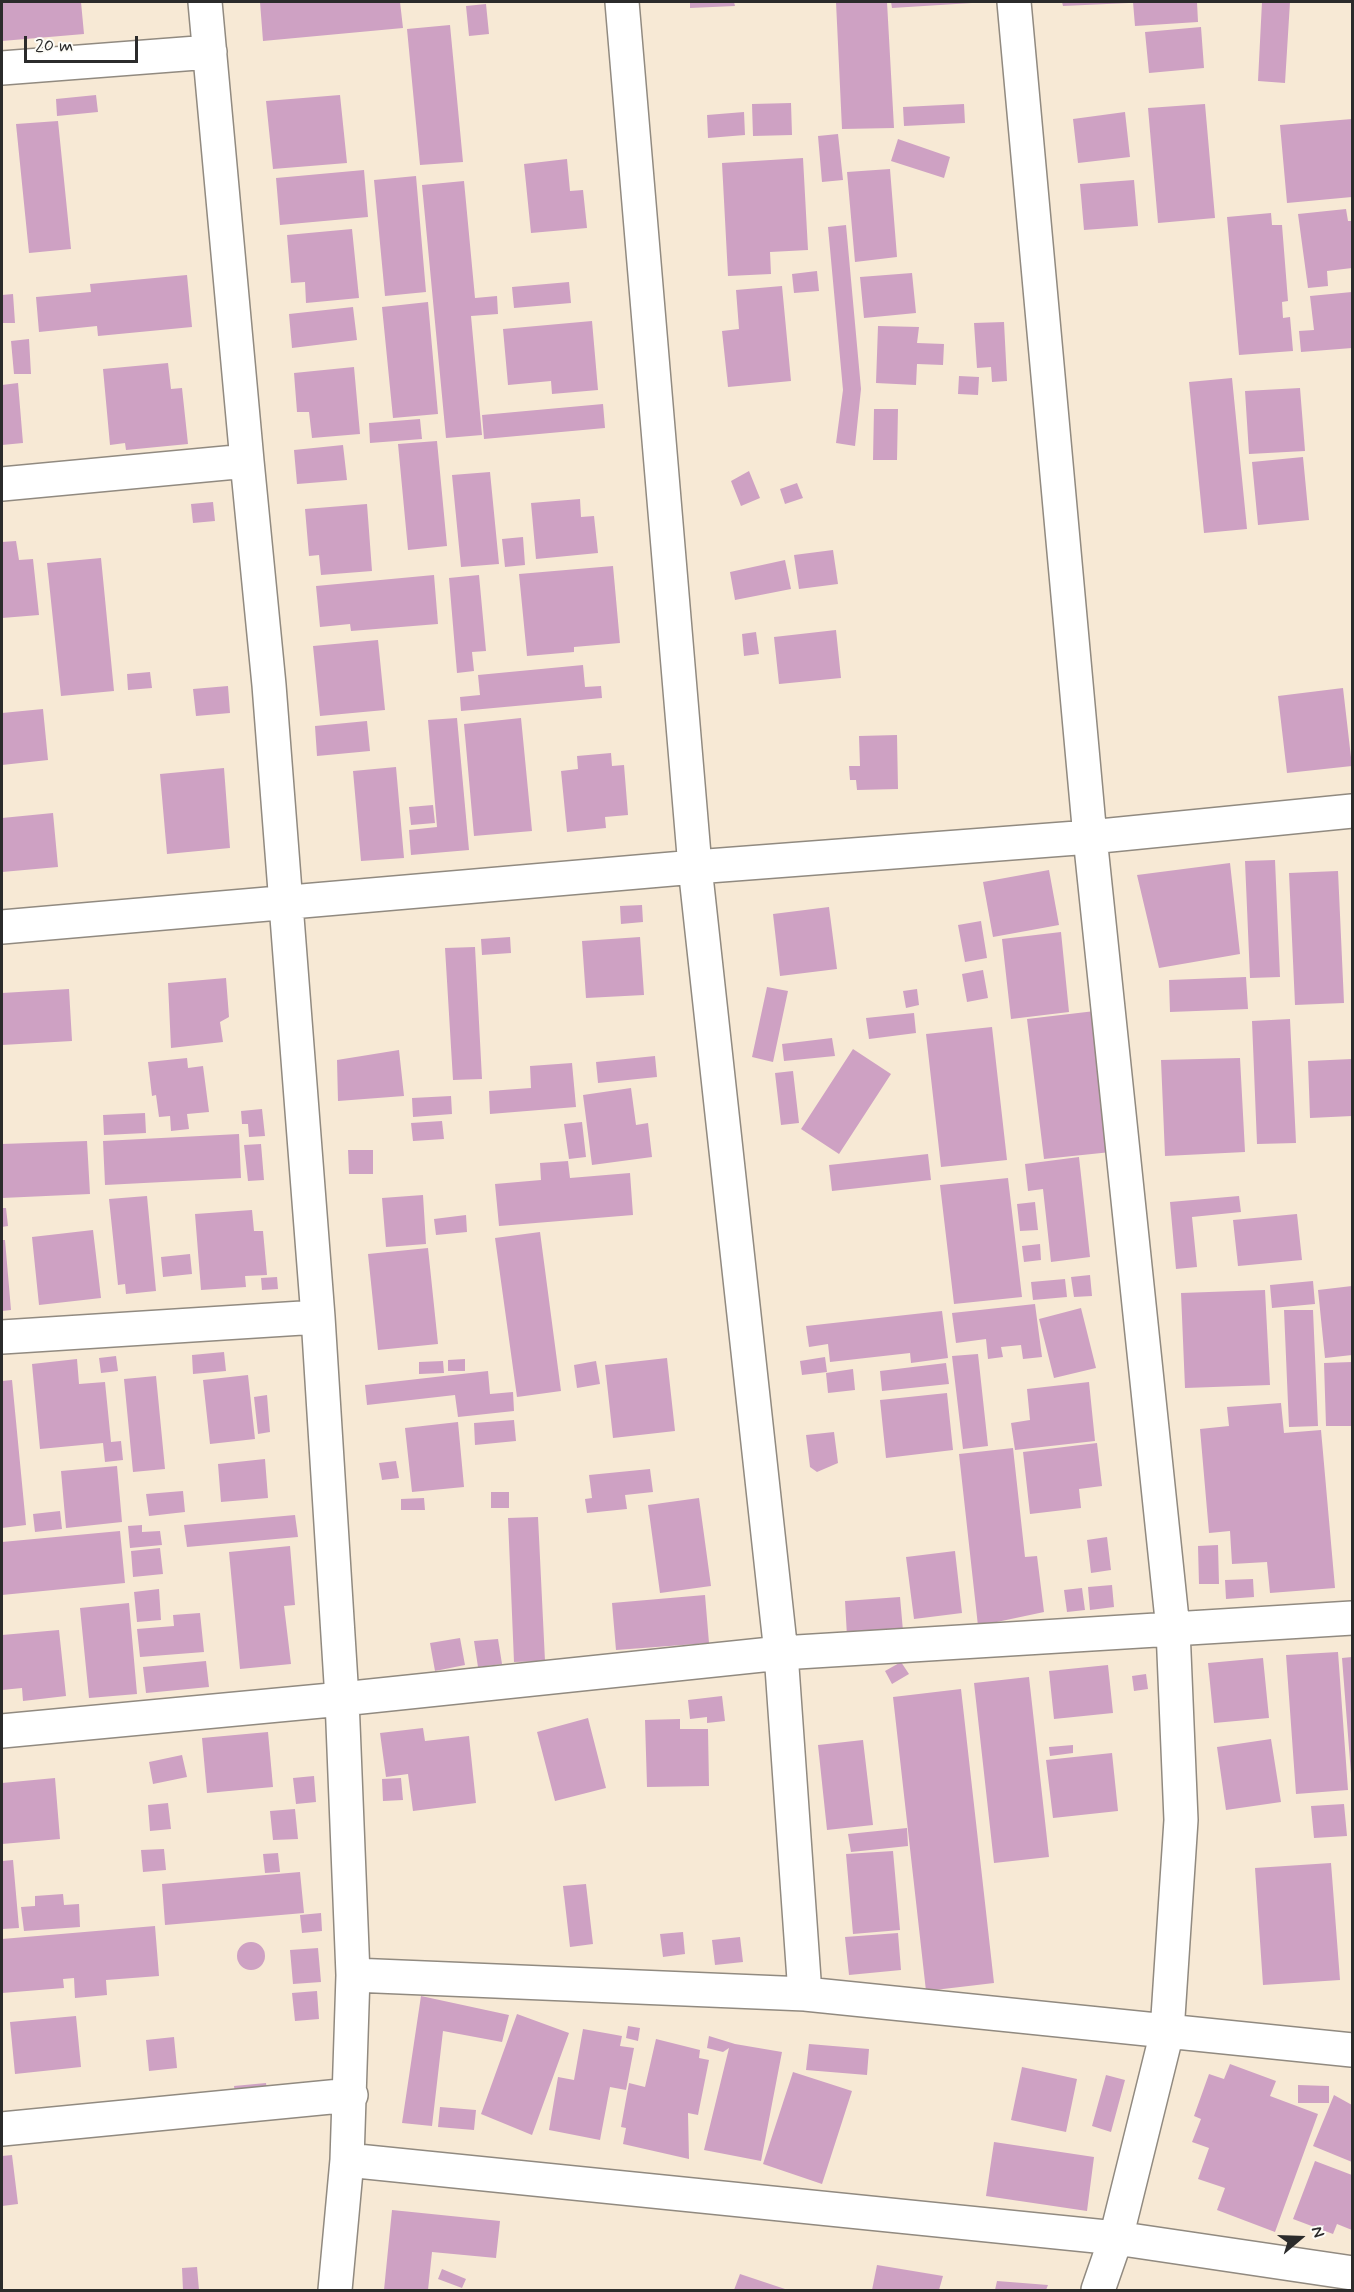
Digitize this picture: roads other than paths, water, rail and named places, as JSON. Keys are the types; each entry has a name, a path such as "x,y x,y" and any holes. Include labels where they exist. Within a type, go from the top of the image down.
{"street":[{"path":"205,2 246,461 269,685 287,904 318,1317 342,1699 353,1976 351,2095 335,2290"},
{"path":"622,2 694,867 782,1653 805,1994"},
{"path":"1014,2 1089,837 1173,1629 1181,1820 1167,2032 1116,2238 1098,2290"},
{"path":"2,68 210,52"},
{"path":"2,484 246,461"},
{"path":"2,927 694,867 1089,837 1353,811"},
{"path":"2,1337 318,1317"},
{"path":"2,1731 342,1699 782,1653 1353,1618"},
{"path":"353,1976 805,1994 1353,2050"},
{"path":"2,2129 351,2095"},
{"path":"347,2160 1116,2238 1353,2273"}]}
